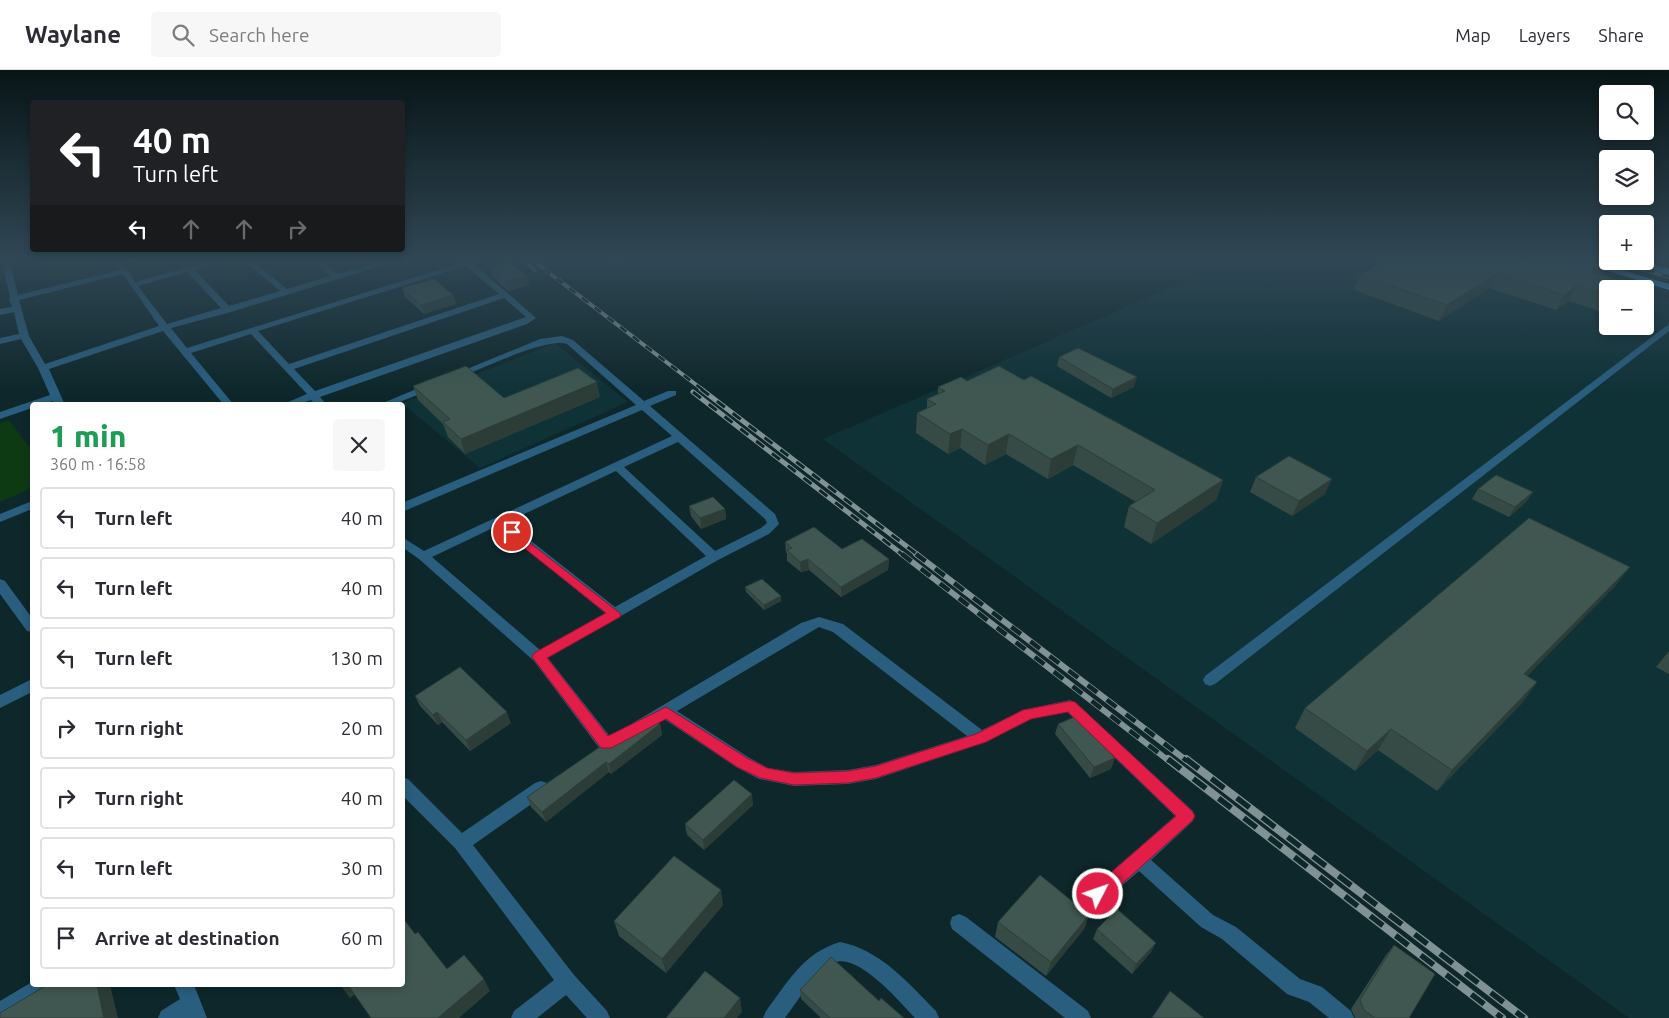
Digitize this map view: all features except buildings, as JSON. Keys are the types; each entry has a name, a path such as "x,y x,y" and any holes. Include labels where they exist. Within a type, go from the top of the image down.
{"street":[{"path":"16,303 24,336 43,368 58,401"},
{"path":"147,303 227,402"},
{"path":"222,303 228,310"},
{"path":"43,368 165,327 250,303"},
{"path":"186,350 339,303"},
{"path":"288,368 480,303"},
{"path":"294,402 532,318 514,303"},
{"path":"0,312 18,309"},
{"path":"1210,680 1669,327"},
{"path":"253,331 318,402"},
{"path":"0,341 24,336"},
{"path":"391,402 544,341 554,339 570,342 771,517 773,524 765,531 714,556 539,657"},
{"path":"405,507 672,393"},
{"path":"0,416 30,406"},
{"path":"423,556 616,464 679,437"},
{"path":"616,464 714,556"},
{"path":"0,518 30,507"},
{"path":"497,520 615,614"},
{"path":"405,543 423,556 539,657 606,744"},
{"path":"0,584 30,624"},
{"path":"590,755 606,744 666,712 806,627 818,622 838,628 981,738"},
{"path":"0,702 30,686"},
{"path":"666,712 742,762 765,774 794,779 848,777 876,772 981,738 1028,714 1070,706 1187,816 1085,906"},
{"path":"461,843 558,777"},
{"path":"405,787 461,843 567,982 600,1018"},
{"path":"1138,860 1207,921 1229,934 1294,987 1315,994 1344,1018"},
{"path":"960,923 1080,1018"},
{"path":"773,1018 814,967 830,954 843,951 870,960 929,1018"},
{"path":"521,1018 567,982"},
{"path":"0,1012 43,987"},
{"path":"168,1018 190,1002"}],"shaded area":[{"path":"1134,303 1599,303 1599,335 1654,335 1654,303 1669,303 1669,1018 1629,1018 823,439"},
{"path":"555,343 628,402 480,468 405,406 405,402"}],"green space":[{"path":"9,420 30,448 30,489 0,502 0,423"}],"railway":[{"path":"589,303 703,390"},
{"path":"701,389 918,555"},
{"path":"693,392 903,555"},
{"path":"902,554 1169,761"},
{"path":"916,554 1187,761"},
{"path":"1168,759 1502,1018"},
{"path":"1186,759 1524,1018"}],"route":[{"path":"512,532 615,614 539,657 606,744 666,712 742,762 765,774 794,779 848,777 876,772 981,738 1028,714 1070,706 1187,816 1098,894"}]}
